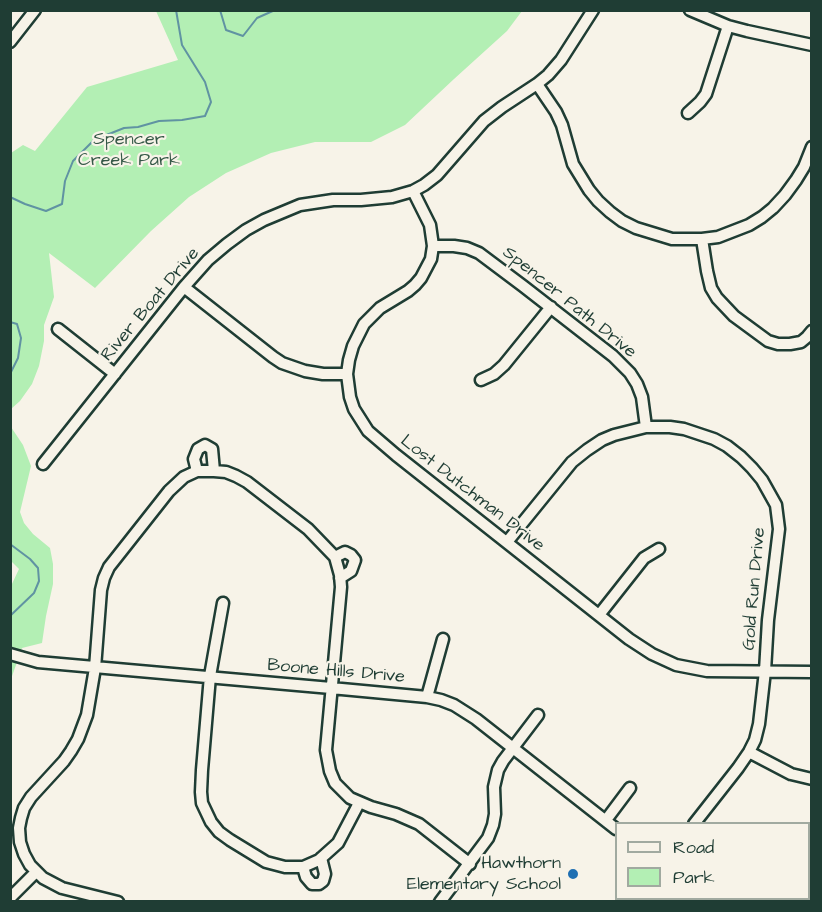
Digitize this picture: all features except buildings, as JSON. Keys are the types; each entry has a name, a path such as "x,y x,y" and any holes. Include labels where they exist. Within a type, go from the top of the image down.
{"street":[{"path":"10,42 35,10"},
{"name":"River Boat Drive","path":"43,464 184,287 208,260 227,244 246,230 286,210 333,200 375,200 392,197 424,185 437,175 484,121 548,75 561,60 593,10"},
{"path":"690,10 728,26 812,45"},
{"path":"688,113 705,94 728,26"},
{"path":"537,84 562,125 573,164 598,201 622,221 636,228 672,239 718,237 749,225 773,208 785,195 804,167 812,147"},
{"path":"413,191 430,225 433,246"},
{"path":"702,239 711,288 734,316 768,341 778,344 801,342 812,331"},
{"name":"Spencer Path Drive","path":"433,246 467,248 478,253 613,356 630,373 642,397 646,427"},
{"name":"Lost Dutchman Drive","path":"433,246 427,268 415,285 380,308 364,324 353,346 347,374 350,397 354,409 369,431 379,442 646,651 676,665 707,671 812,672"},
{"path":"184,287 282,363 305,371 347,374"},
{"path":"481,380 504,366 550,307"},
{"path":"58,329 115,374"},
{"name":"Gold Run Drive","path":"507,542 572,462 602,440 646,427 684,429 714,439 727,446 752,468 770,493 776,505 778,529 759,724 749,752 696,822"},
{"path":"197,471 194,459 198,448 205,445 212,449 214,471"},
{"path":"115,901 63,888 50,883 36,873 24,854 19,828 24,808 64,761 78,739 87,715 95,668 101,590 109,567 169,491 183,477 197,471 226,472 247,482 308,529 335,558 340,578 340,600 326,750 330,771 336,783 350,798 359,803 396,814 419,824 470,864"},
{"path":"599,615 644,558 659,549"},
{"path":"335,558 345,552 355,560 351,571 340,578"},
{"path":"223,603 210,676 201,792 202,803 211,822 230,840 267,862 285,867 303,867 321,858 338,843 359,803"},
{"path":"427,697 443,639"},
{"name":"Boone Hills Drive","path":"10,654 38,662 210,676 441,700 465,712 615,828"},
{"path":"440,902 488,838 495,814 495,778 503,761 538,715"},
{"path":"749,752 791,774 812,779"},
{"path":"606,820 630,788"},
{"path":"303,867 306,877 312,884 319,884 323,881 325,874 321,858"},
{"path":"10,898 36,873"}],"green space":[{"name":"Spencer Creek Park","path":"156,11 522,11 507,31 405,125 371,142 315,142 271,153 226,173 189,197 151,231 95,288 49,253 54,297 44,325 44,341 39,366 32,384 11,409 11,153 23,145 35,151 87,87 178,60"},
{"path":"11,427 23,445 31,466 20,512 24,523 33,534 50,548 53,584 42,643 22,648 11,679 11,586 19,569 11,561"}],"waterway":[{"path":"10,197 46,211 62,204 65,181 73,161 94,140 124,128 205,116 211,102 205,82 182,45 176,10"},
{"path":"220,10 226,30 243,36 257,18 275,10"},
{"path":"10,322 17,324 21,338 18,358 10,374"},
{"path":"10,544 38,568 39,581 34,593 10,616"}],"place":[{"name":"Hawthorn Elementary School","path":"573,874"}]}
